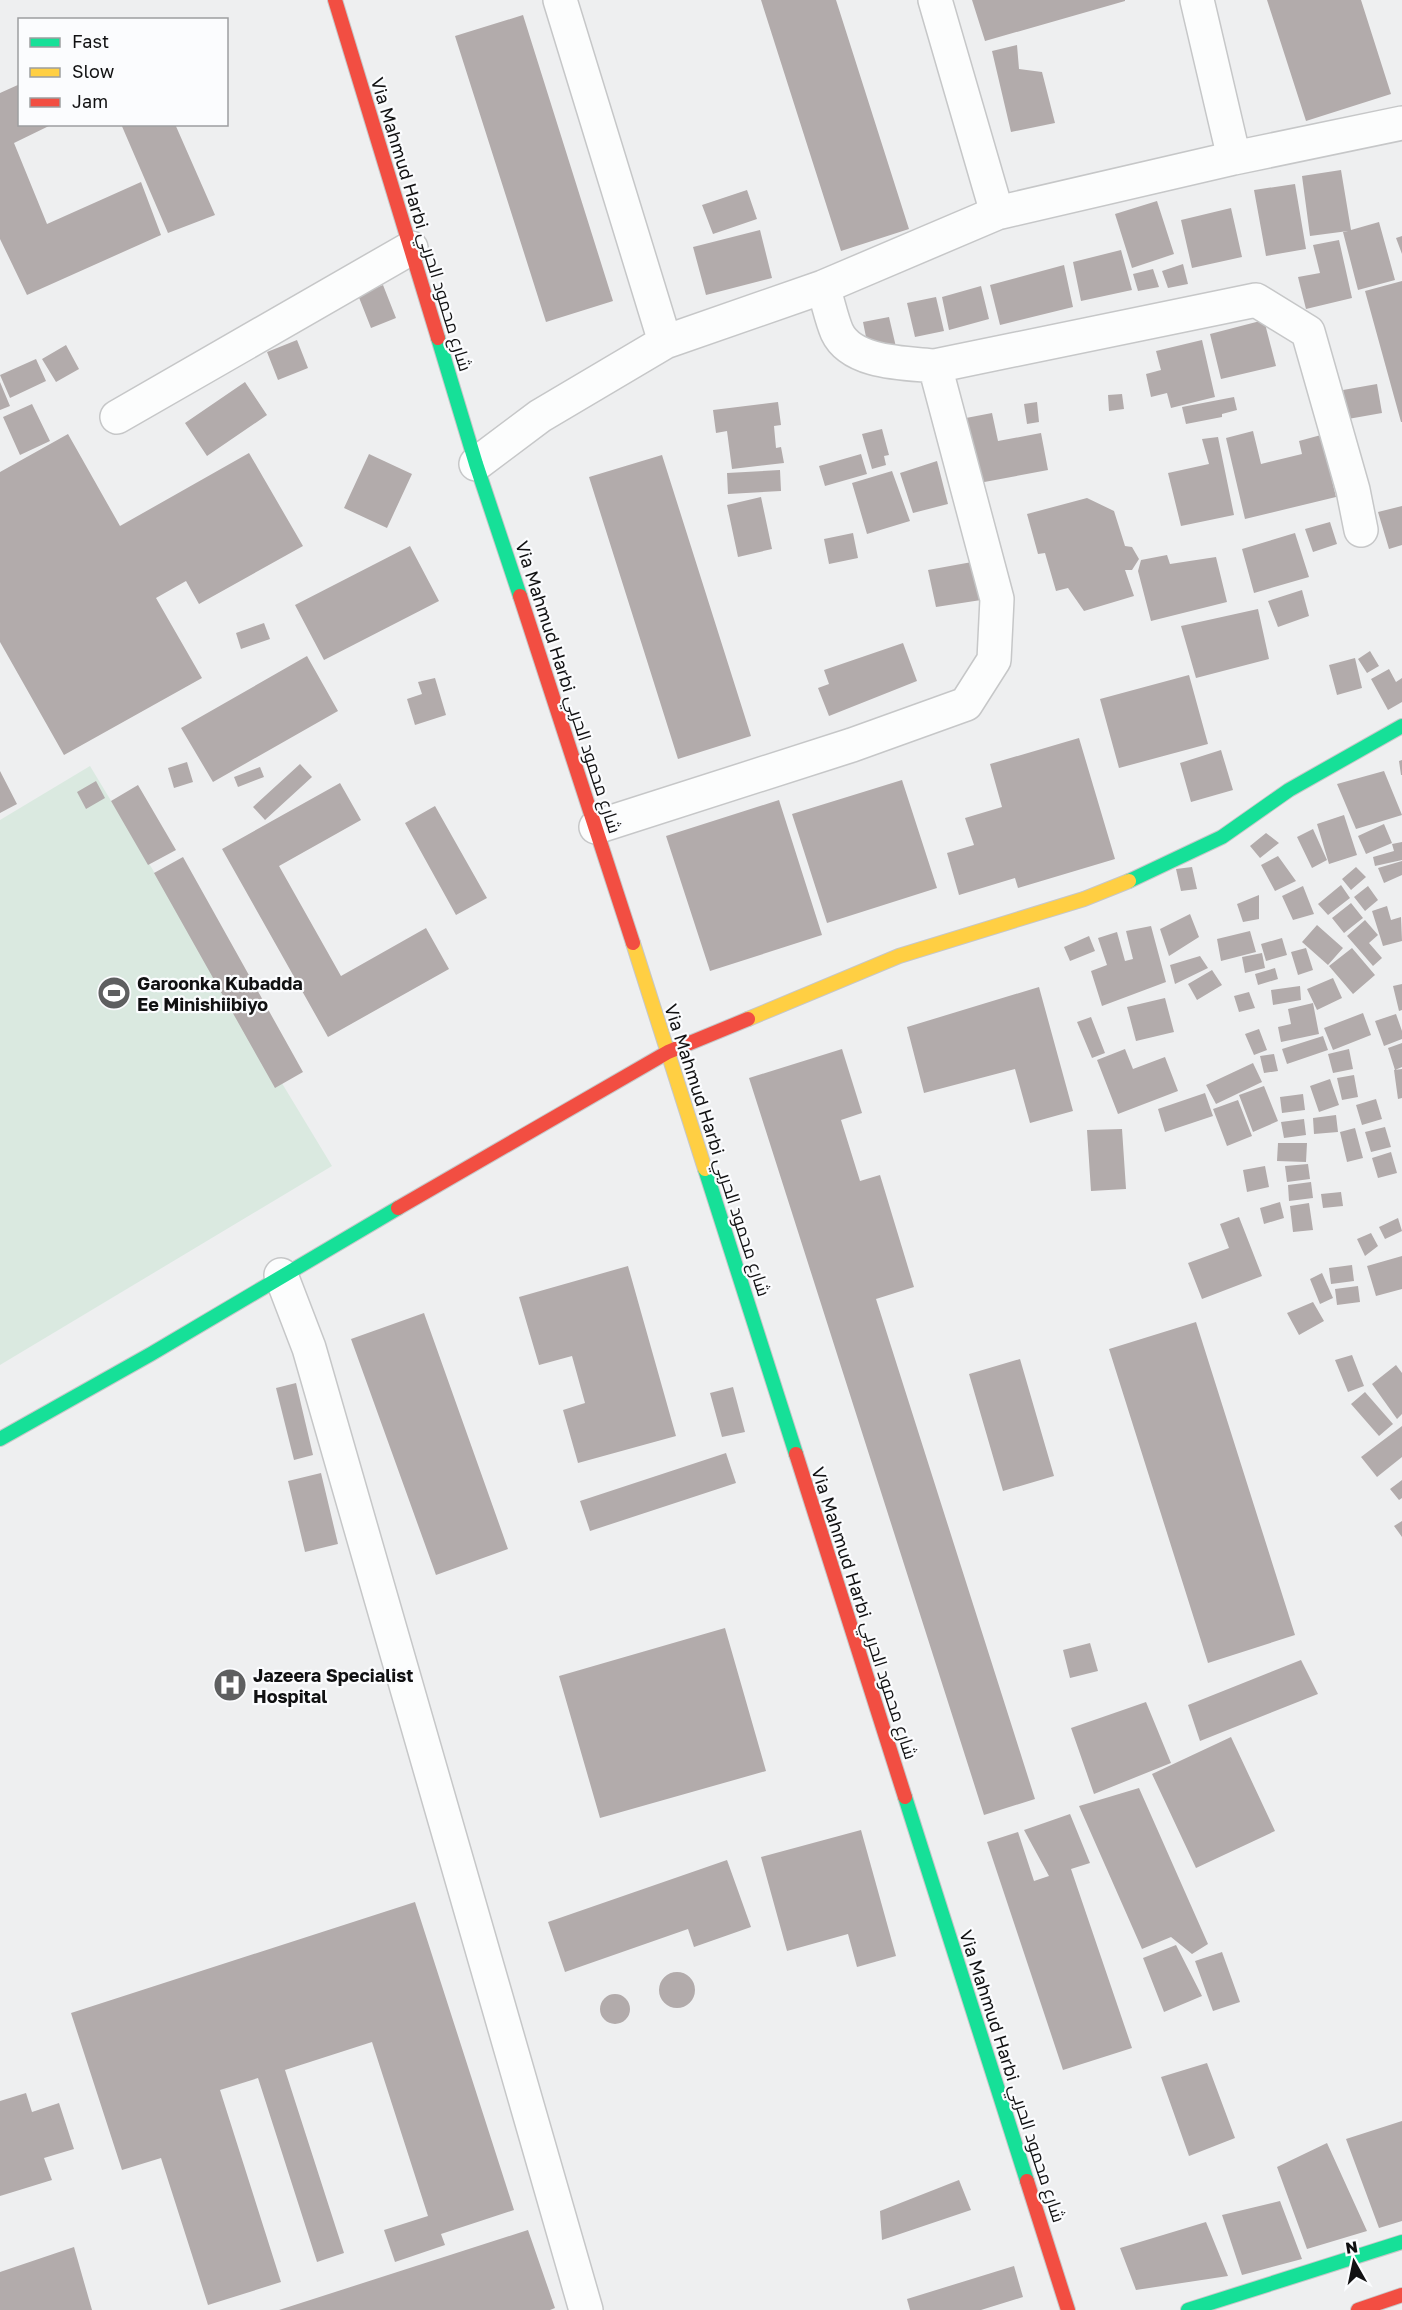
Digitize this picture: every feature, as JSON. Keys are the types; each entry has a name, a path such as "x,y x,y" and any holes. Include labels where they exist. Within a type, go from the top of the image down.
{"street":[{"name":"Via Mahmud Harbi شارع محمود الحربي","path":"335,0 476,464 597,827 1068,2310"},
{"path":"560,0 665,342"},
{"path":"935,0 997,213"},
{"path":"1197,0 1234,158"},
{"path":"476,464 540,416 665,342 824,287 997,213 1234,158 1402,123"},
{"path":"117,417 411,248"},
{"path":"824,287 838,334 855,350 882,361 935,366 1257,300 1308,332 1353,490 1361,530"},
{"path":"597,827 841,748 966,704 994,660 997,599 935,366"},
{"path":"0,1439 151,1354 483,1157 668,1052 899,957 1084,899 1140,877 1222,837 1289,790 1402,726"},
{"path":"281,1275 309,1348 586,2310"},
{"path":"1188,2310 1402,2242"},
{"path":"1358,2310 1402,2295"}],"shaded area":[{"name":"Garoonka Kubadda Ee Minishiibiyo","path":"90,766 332,1166 0,1365 0,820"}],"building":[{"path":"761,0 836,0 909,229 841,251"},
{"path":"972,0 1125,0 1125,1 985,41"},
{"path":"1267,0 1361,0 1391,94 1306,121"},
{"path":"523,15 613,301 546,322 455,36"},
{"path":"1017,45 1019,69 1042,72 1055,123 1011,132 992,51"},
{"path":"18,85 18,126 49,126 14,143 47,224 141,182 161,235 27,295 0,239 0,93"},
{"path":"122,126 176,126 215,215 168,233"},
{"path":"1341,170 1351,230 1379,222 1395,280 1358,290 1343,232 1348,231 1310,236 1302,176"},
{"path":"1295,184 1306,249 1266,256 1254,190"},
{"path":"747,190 757,219 713,234 702,205"},
{"path":"1157,201 1174,254 1132,268 1115,214"},
{"path":"1231,208 1242,257 1192,268 1181,220"},
{"path":"760,230 772,278 706,295 693,247"},
{"path":"1402,236 1402,254 1396,238"},
{"path":"1339,240 1352,298 1306,309 1298,277 1320,273 1313,245"},
{"path":"1121,250 1132,290 1081,301 1073,262"},
{"path":"1183,264 1188,284 1168,288 1162,271"},
{"path":"1064,265 1073,307 1000,325 990,285"},
{"path":"1153,269 1159,287 1138,291 1133,274"},
{"path":"1402,281 1402,422 1401,422 1365,291"},
{"path":"383,285 396,318 371,328 358,295"},
{"path":"981,286 989,319 949,330 942,297"},
{"path":"936,297 944,331 915,337 907,303"},
{"path":"889,317 896,347 869,352 863,322"},
{"path":"1264,320 1276,366 1221,379 1210,334"},
{"path":"297,340 308,368 278,380 267,352"},
{"path":"1202,340 1215,397 1171,408 1167,393 1151,397 1146,374 1161,370 1156,351"},
{"path":"66,345 79,369 56,382 42,359"},
{"path":"36,359 46,381 10,398 0,375"},
{"path":"0,382 10,406 0,410"},
{"path":"245,382 267,415 207,456 185,423"},
{"path":"1377,384 1382,413 1348,419 1343,390"},
{"path":"1122,394 1124,409 1109,411 1108,395"},
{"path":"1234,397 1237,410 1222,414 1222,417 1186,424 1182,407"},
{"path":"778,402 781,425 774,426 776,448 781,447 784,463 732,469 727,431 716,433 713,410"},
{"path":"1037,402 1039,422 1027,424 1024,404"},
{"path":"32,404 50,441 20,455 3,417"},
{"path":"992,413 998,441 1041,433 1048,470 979,483 966,418"},
{"path":"882,429 889,455 884,456 886,465 872,469 862,434"},
{"path":"1253,431 1261,464 1302,454 1299,441 1321,435 1336,497 1245,519 1226,438"},
{"path":"68,434 120,526 249,453 303,546 199,604 186,581 156,598 202,678 64,755 0,642 0,472"},
{"path":"1218,437 1234,515 1181,526 1168,473 1209,464 1202,439"},
{"path":"369,454 412,474 387,528 344,508"},
{"path":"861,454 867,474 825,486 819,466"},
{"path":"662,455 751,736 678,759 589,477"},
{"path":"937,461 948,504 913,513 900,473"},
{"path":"780,470 781,491 728,494 727,473"},
{"path":"892,471 910,521 867,534 852,483"},
{"path":"761,497 772,549 738,557 727,505"},
{"path":"1087,498 1114,511 1125,546 1132,547 1139,559 1132,570 1125,570 1134,596 1084,611 1068,588 1056,591 1045,553 1038,554 1027,514"},
{"path":"1402,506 1402,545 1389,549 1378,512"},
{"path":"1330,522 1337,544 1313,552 1305,529"},
{"path":"853,533 858,558 829,564 824,539"},
{"path":"1295,533 1309,577 1254,593 1242,549"},
{"path":"410,546 439,601 324,660 295,605"},
{"path":"1167,555 1170,564 1216,557 1227,602 1151,621 1138,571 1141,560"},
{"path":"972,562 981,600 936,607 928,570"},
{"path":"1302,590 1309,616 1278,627 1268,601"},
{"path":"1258,609 1269,659 1196,678 1181,626"},
{"path":"264,623 270,639 241,649 236,633"},
{"path":"903,643 917,681 829,716 818,688 829,684 824,670"},
{"path":"1370,651 1379,666 1367,673 1358,659"},
{"path":"307,656 338,711 213,782 181,728"},
{"path":"1355,658 1362,688 1337,695 1329,665"},
{"path":"1389,669 1396,682 1402,678 1402,702 1388,710 1371,679"},
{"path":"1189,675 1208,744 1119,768 1100,699"},
{"path":"435,678 446,715 415,725 407,699 422,694 418,682"},
{"path":"1079,738 1115,859 1018,888 1015,878 959,895 947,853 974,845 965,818 1002,807 990,764"},
{"path":"1221,750 1233,790 1191,802 1180,763"},
{"path":"1402,760 1402,775 1401,775 1399,761"},
{"path":"187,762 193,782 174,788 168,768"},
{"path":"300,764 312,777 265,820 253,807"},
{"path":"260,767 264,777 238,787 234,777"},
{"path":"0,771 17,804 0,813"},
{"path":"1384,771 1402,815 1356,829 1337,784"},
{"path":"902,780 937,888 827,923 792,814"},
{"path":"96,781 105,798 86,809 77,792"},
{"path":"340,783 361,820 279,866 341,976 426,928 449,969 328,1037 222,849"},
{"path":"138,785 176,850 148,865 111,801"},
{"path":"779,800 822,935 710,971 666,836"},
{"path":"435,806 487,898 456,915 405,823"},
{"path":"1344,815 1357,855 1329,864 1317,824"},
{"path":"1384,824 1392,843 1366,854 1358,836"},
{"path":"1313,829 1327,860 1312,868 1297,837"},
{"path":"1266,833 1279,843 1260,858 1250,846"},
{"path":"1402,842 1402,860 1375,866 1373,857 1394,851 1392,844"},
{"path":"1278,856 1296,881 1275,891 1261,865"},
{"path":"183,857 303,1072 275,1088 154,873"},
{"path":"1402,861 1402,875 1384,883 1378,868"},
{"path":"1192,867 1197,889 1181,891 1176,869"},
{"path":"1356,867 1366,877 1351,890 1342,879"},
{"path":"1341,885 1350,898 1328,915 1318,904"},
{"path":"1303,886 1314,914 1293,920 1282,896"},
{"path":"1368,886 1378,900 1365,911 1354,897"},
{"path":"1259,895 1259,919 1243,922 1237,904"},
{"path":"1351,903 1363,918 1344,933 1332,918"},
{"path":"1387,906 1391,920 1401,917 1402,941 1383,946 1372,911"},
{"path":"1190,914 1199,937 1169,956 1160,929"},
{"path":"1365,920 1378,935 1369,943 1382,958 1373,966 1347,936"},
{"path":"1317,925 1343,948 1328,965 1302,942"},
{"path":"1151,926 1166,982 1102,1006 1091,971 1107,965 1098,938 1117,932 1125,961 1133,959 1126,931"},
{"path":"1250,931 1256,952 1221,961 1217,939"},
{"path":"1089,936 1095,951 1070,961 1064,947"},
{"path":"1282,938 1287,955 1266,961 1261,944"},
{"path":"1306,948 1313,970 1298,975 1291,952"},
{"path":"1352,948 1375,975 1353,994 1329,966"},
{"path":"1262,953 1265,968 1245,973 1242,957"},
{"path":"1200,956 1208,968 1175,984 1170,965"},
{"path":"1275,968 1278,979 1258,985 1255,974"},
{"path":"1212,970 1222,985 1197,1000 1188,984"},
{"path":"1333,978 1342,998 1317,1010 1307,989"},
{"path":"1402,984 1402,1010 1399,1011 1393,986"},
{"path":"1300,986 1301,1000 1273,1005 1271,990"},
{"path":"1039,987 1073,1111 1030,1123 1015,1069 924,1093 907,1027"},
{"path":"1249,992 1255,1008 1239,1012 1234,996"},
{"path":"1165,998 1174,1032 1136,1041 1127,1007"},
{"path":"1313,1003 1319,1034 1281,1042 1278,1027 1291,1024 1288,1009"},
{"path":"1363,1013 1371,1035 1333,1050 1324,1028"},
{"path":"1396,1014 1402,1031 1402,1039 1384,1046 1375,1021"},
{"path":"1091,1017 1105,1053 1092,1058 1077,1022"},
{"path":"1259,1029 1267,1050 1254,1055 1245,1034"},
{"path":"1323,1036 1328,1050 1287,1064 1282,1049"},
{"path":"1402,1043 1402,1067 1395,1070 1388,1048"},
{"path":"842,1049 862,1113 841,1120 860,1181 880,1175 914,1287 876,1299 1035,1799 984,1815 749,1078"},
{"path":"1125,1049 1133,1069 1165,1057 1178,1091 1118,1114 1097,1060"},
{"path":"1349,1049 1353,1069 1333,1073 1328,1054"},
{"path":"1274,1054 1278,1071 1264,1073 1260,1056"},
{"path":"1253,1063 1262,1082 1216,1104 1206,1085"},
{"path":"1402,1069 1402,1098 1398,1099 1394,1070"},
{"path":"1354,1075 1358,1097 1342,1100 1337,1078"},
{"path":"1330,1079 1339,1105 1319,1112 1310,1086"},
{"path":"1264,1086 1278,1121 1253,1132 1239,1095"},
{"path":"1205,1093 1213,1116 1165,1132 1158,1109"},
{"path":"1303,1094 1305,1110 1282,1113 1280,1097"},
{"path":"1376,1099 1382,1119 1362,1125 1356,1105"},
{"path":"1238,1100 1252,1136 1227,1146 1213,1109"},
{"path":"1336,1115 1338,1132 1314,1134 1313,1118"},
{"path":"1304,1119 1306,1135 1284,1138 1281,1122"},
{"path":"1385,1127 1391,1147 1371,1152 1365,1132"},
{"path":"1355,1128 1363,1158 1347,1162 1340,1132"},
{"path":"1122,1129 1126,1189 1091,1191 1087,1130"},
{"path":"1278,1143 1307,1143 1306,1162 1277,1161"},
{"path":"1391,1152 1397,1173 1378,1178 1372,1158"},
{"path":"1308,1164 1310,1179 1287,1182 1285,1166"},
{"path":"1265,1166 1269,1187 1247,1192 1243,1170"},
{"path":"1311,1182 1313,1198 1289,1201 1288,1185"},
{"path":"1341,1192 1343,1206 1323,1208 1321,1194"},
{"path":"1280,1202 1284,1218 1264,1224 1260,1208"},
{"path":"1309,1203 1313,1230 1293,1232 1290,1206"},
{"path":"1239,1217 1262,1276 1202,1299 1188,1263 1229,1248 1220,1224"},
{"path":"1398,1218 1402,1231 1385,1239 1379,1227"},
{"path":"1371,1233 1378,1246 1365,1256 1357,1239"},
{"path":"1402,1256 1402,1289 1376,1296 1367,1266"},
{"path":"1352,1265 1354,1281 1331,1284 1329,1268"},
{"path":"628,1266 676,1436 578,1463 563,1410 585,1403 572,1356 539,1365 519,1297"},
{"path":"1322,1273 1333,1298 1320,1304 1310,1279"},
{"path":"1358,1286 1360,1302 1337,1305 1335,1289"},
{"path":"1313,1302 1324,1321 1299,1335 1287,1313"},
{"path":"424,1313 508,1549 436,1575 351,1339"},
{"path":"1196,1322 1295,1635 1208,1663 1109,1349"},
{"path":"1352,1355 1364,1386 1348,1392 1335,1360"},
{"path":"1020,1359 1054,1476 1003,1491 969,1374"},
{"path":"1396,1365 1402,1373 1402,1414 1397,1419 1372,1384"},
{"path":"296,1383 313,1455 294,1460 276,1388"},
{"path":"733,1387 745,1432 722,1437 710,1393"},
{"path":"1365,1392 1393,1424 1379,1436 1351,1404"},
{"path":"1402,1426 1402,1457 1377,1477 1361,1457"},
{"path":"726,1453 736,1483 590,1531 580,1501"},
{"path":"321,1473 338,1544 305,1552 288,1481"},
{"path":"1402,1480 1402,1498 1399,1500 1390,1489"},
{"path":"1402,1521 1402,1537 1394,1526"},
{"path":"725,1628 766,1771 600,1818 559,1676"},
{"path":"1090,1643 1098,1671 1070,1678 1063,1650"},
{"path":"1301,1660 1318,1694 1200,1741 1188,1705"},
{"path":"1146,1702 1171,1763 1094,1794 1071,1728"},
{"path":"1231,1737 1275,1831 1196,1868 1152,1774"},
{"path":"1139,1788 1208,1944 1192,1954 1171,1937 1142,1949 1079,1806"},
{"path":"1070,1814 1090,1863 1071,1869 1132,2048 1063,2070 987,1842 1018,1832 1034,1881 1049,1876 1024,1830"},
{"path":"861,1830 896,1956 857,1967 848,1934 787,1951 761,1857"},
{"path":"727,1860 751,1927 694,1947 688,1929 565,1972 548,1922"},
{"path":"415,1902 514,2210 441,2234 445,2245 395,2262 384,2230 428,2216 372,2042 285,2070 344,2253 317,2262 258,2078 220,2090 281,2282 208,2305 161,2158 122,2170 71,2013"},
{"path":"1176,1945 1202,1996 1164,2012 1143,1958"},
{"path":"1222,1952 1240,2002 1213,2011 1195,1961"},
{"path":"677,1972 690,1977 695,1990 690,2003 677,2008 664,2003 659,1990 664,1977"},
{"path":"615,1994 621,1995 629,2003 629,2015 621,2023 615,2024 609,2023 601,2015 600,2009 601,2003 609,1995"},
{"path":"1207,2063 1235,2138 1189,2156 1161,2077"},
{"path":"26,2093 32,2112 59,2103 74,2149 44,2158 52,2180 0,2196 0,2101"},
{"path":"1402,2121 1402,2221 1379,2228 1346,2139"},
{"path":"1327,2143 1367,2231 1307,2249 1277,2167"},
{"path":"959,2180 971,2210 882,2240 880,2211"},
{"path":"1280,2201 1302,2259 1242,2275 1222,2215"},
{"path":"1206,2222 1228,2276 1136,2290 1120,2248"},
{"path":"528,2230 555,2308 550,2310 279,2310"},
{"path":"74,2247 92,2310 0,2310 0,2272"},
{"path":"1014,2266 1023,2297 981,2310 910,2310 907,2299"}],"traffic: fast":[{"path":"438,338 476,464 520,596"},
{"path":"1129,881 1222,837 1289,790 1402,726"},
{"path":"705,1169 796,1454"},
{"path":"0,1439 151,1354 398,1208"},
{"path":"905,1797 1027,2181"},
{"path":"1188,2310 1402,2242"}],"traffic: slow":[{"path":"748,1019 899,956 1084,899 1129,881"},
{"path":"633,943 705,1169"}],"traffic: jam":[{"path":"335,0 438,338"},
{"path":"520,596 633,943"},
{"path":"398,1208 668,1052 748,1019"},
{"path":"796,1454 905,1797"},
{"path":"1027,2181 1068,2310"},
{"path":"1358,2310 1402,2295"}],"place":[{"name":"Garoonka Kubadda Ee Minishiibiyo","path":"114,993"},
{"name":"Jazeera Specialist Hospital","path":"230,1685"}]}
